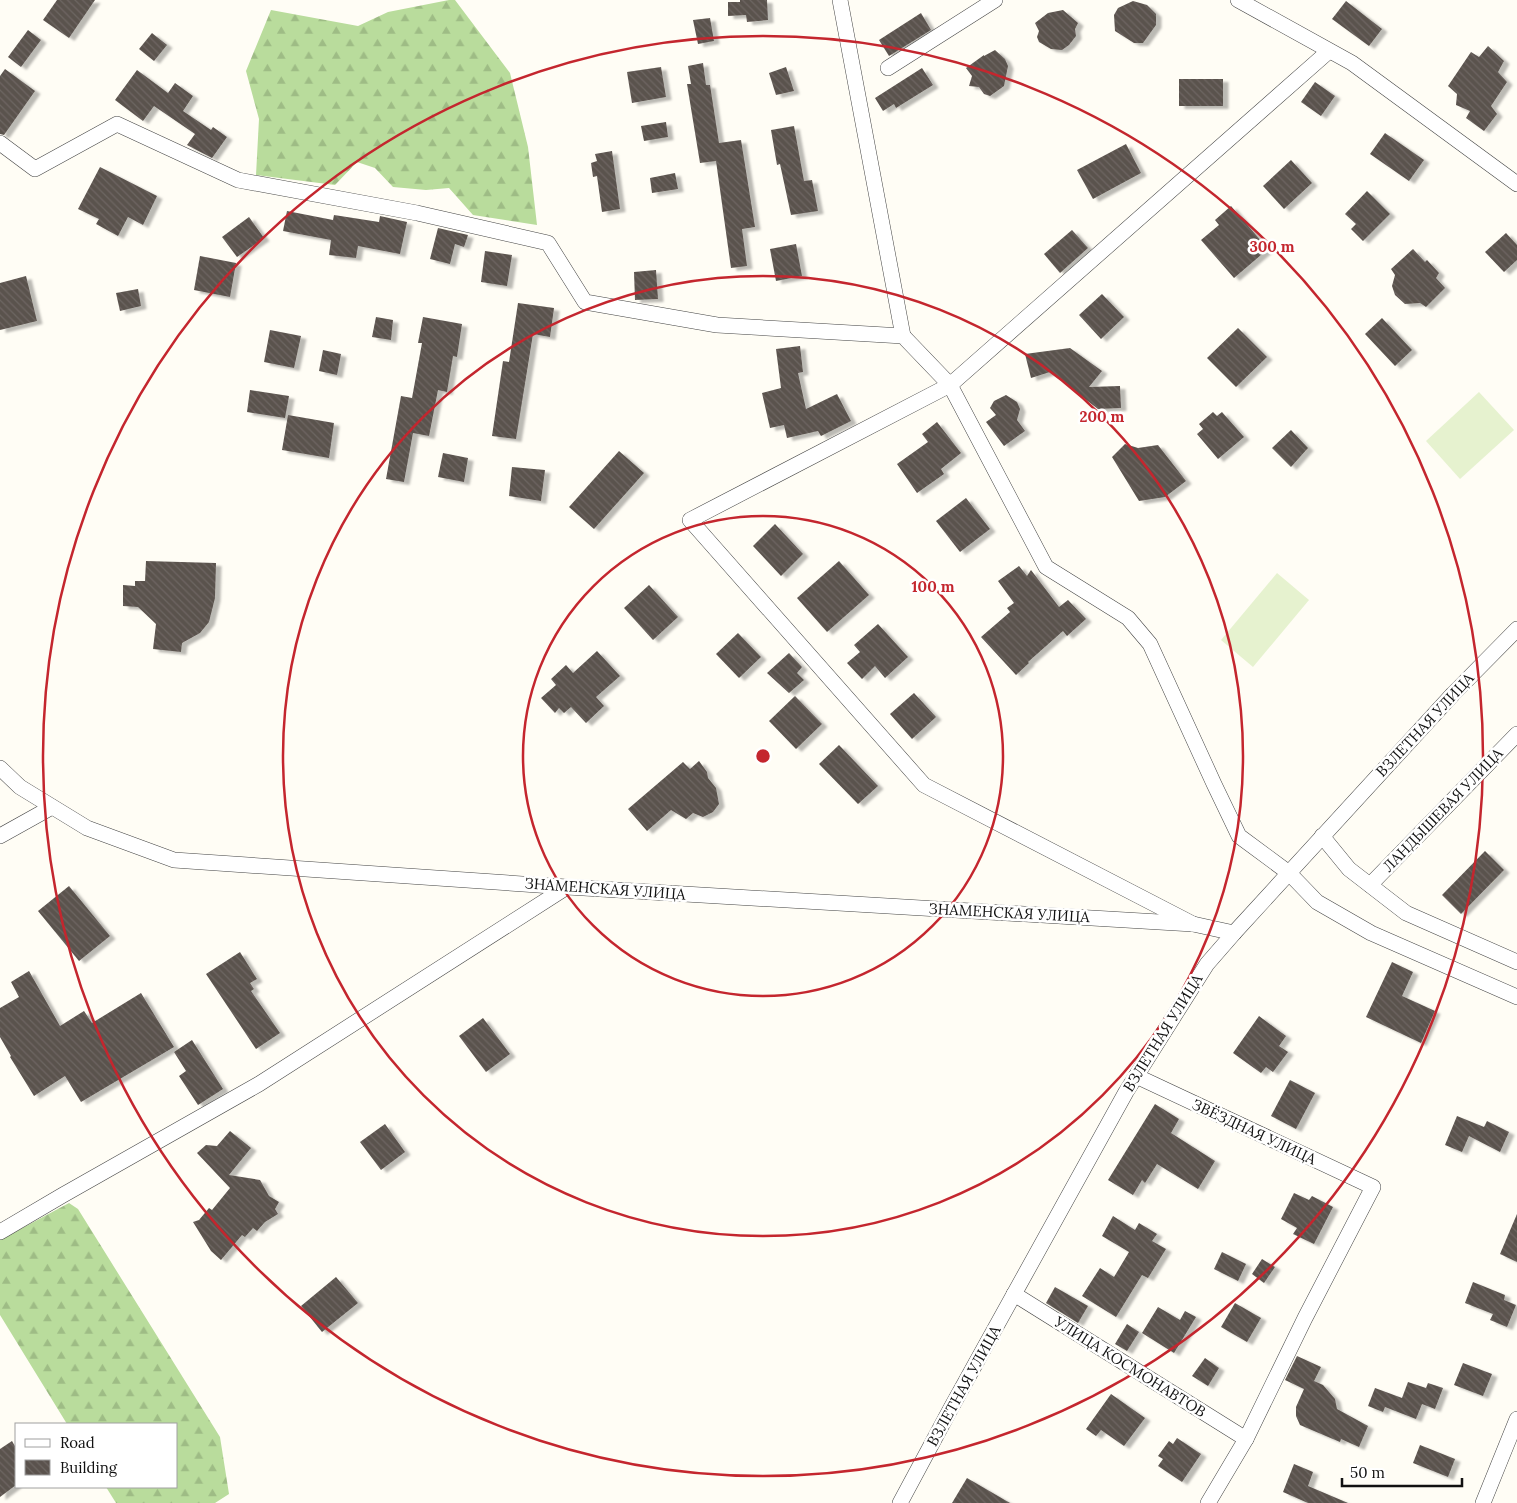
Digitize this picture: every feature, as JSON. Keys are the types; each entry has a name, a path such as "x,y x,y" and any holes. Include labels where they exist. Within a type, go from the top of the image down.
{"street":[{"path":"840,0 903,336 950,385 1046,567 1128,618 1150,644 1240,836 1289,873 1317,902 1371,933 1517,997"},
{"path":"888,68 995,0"},
{"path":"1238,0 1352,63 1517,184"},
{"path":"1193,924 924,785 690,520 950,385 1329,51"},
{"path":"0,143 34,169 117,124 238,180 417,213 548,243 585,302 717,325 903,336"},
{"name":"ВЗЛЕТНАЯ УЛИЦА","path":"900,1503 1136,1076 1207,964 1453,694 1517,629"},
{"name":"ЛАНДЫШЕВАЯ УЛИЦА","path":"1370,885 1517,734"},
{"name":"ЗНАМЕНСКАЯ УЛИЦА","path":"0,768 20,787 87,828 174,860 567,887 1193,924 1234,933"},
{"path":"0,836 52,807"},
{"path":"1322,836 1349,869 1406,913 1517,962"},
{"path":"0,1232 63,1194 259,1084 567,887"},
{"name":"ЗВЁЗДНАЯ УЛИЦА","path":"1136,1076 1372,1187 1305,1318 1246,1440"},
{"name":"УЛИЦА КОСМОНАВТОВ","path":"1014,1294 1246,1440"},
{"path":"1482,1503 1517,1418"},
{"path":"1208,1503 1246,1440"}],"green space":[{"path":"455,0 510,73 528,147 537,225 473,215 449,188 426,190 393,187 375,168 357,162 335,185 256,175 259,119 246,71 271,10 358,26 388,12"},
{"path":"1479,392 1514,430 1460,479 1426,441"},
{"path":"1277,573 1309,600 1253,667 1221,640"},
{"path":"69,1203 78,1209 220,1437 229,1494 215,1503 116,1503 107,1488 178,1488 178,1423 66,1423 0,1315 0,1240"}],"building":[{"path":"57,0 95,0 69,38 43,20"},
{"path":"740,0 767,0 768,20 747,22 746,15 728,16 728,2 740,2"},
{"path":"1133,1 1147,5 1156,14 1156,25 1143,43 1134,43 1115,31 1114,15 1118,8"},
{"path":"1346,1 1382,29 1369,46 1332,19"},
{"path":"1063,10 1078,23 1075,29 1076,36 1062,50 1051,49 1039,42 1037,37 1039,31 1035,23 1048,13"},
{"path":"921,13 931,30 889,56 879,40"},
{"path":"710,18 714,41 698,44 693,20"},
{"path":"28,30 41,40 21,67 8,57"},
{"path":"152,33 167,45 154,61 139,49"},
{"path":"1488,46 1504,61 1498,72 1507,82 1491,106 1497,114 1484,131 1466,118 1470,111 1456,105 1457,94 1448,86 1471,52 1479,57"},
{"path":"995,50 1005,59 1008,66 1004,86 990,96 984,94 979,87 969,86 972,76 966,68 984,55"},
{"path":"703,63 706,85 710,85 719,143 741,140 755,227 742,229 747,266 731,268 716,161 700,163 687,84 691,84 688,66"},
{"path":"661,67 666,97 632,103 627,72"},
{"path":"786,67 794,91 776,95 769,73"},
{"path":"922,68 933,85 896,108 894,104 883,111 875,98"},
{"path":"5,69 35,91 4,135 0,134 0,76"},
{"path":"137,70 168,93 175,83 193,96 183,111 211,130 213,127 227,137 212,158 187,145 195,134 154,106 143,121 115,100"},
{"path":"1179,79 1223,79 1223,106 1179,106"},
{"path":"1315,82 1335,96 1321,116 1301,102"},
{"path":"666,122 668,137 644,141 641,126"},
{"path":"794,126 804,181 812,180 818,211 791,215 780,164 777,165 771,130"},
{"path":"1385,133 1424,160 1409,181 1370,154"},
{"path":"1126,144 1141,173 1093,199 1077,170"},
{"path":"612,151 620,209 602,212 597,176 593,177 591,163 597,161 595,154"},
{"path":"1291,160 1312,183 1284,209 1263,186"},
{"path":"100,167 157,196 143,225 128,217 118,236 96,224 99,219 78,209"},
{"path":"675,173 678,189 652,193 650,178"},
{"path":"1367,191 1390,214 1363,241 1351,229 1356,224 1345,214"},
{"path":"1231,206 1268,249 1234,278 1201,240 1219,225 1215,220"},
{"path":"287,211 333,220 334,215 379,222 380,216 407,222 400,254 358,246 356,258 329,255 331,240 283,231"},
{"path":"249,217 264,238 237,257 222,237"},
{"path":"438,228 468,235 464,247 455,244 450,264 430,259"},
{"path":"1072,230 1088,248 1060,273 1044,254"},
{"path":"1506,233 1517,245 1517,260 1504,272 1485,252"},
{"path":"796,244 802,276 776,281 770,249"},
{"path":"1413,249 1439,273 1436,278 1445,288 1426,307 1420,303 1405,304 1395,295 1392,286 1395,275 1391,269"},
{"path":"485,251 512,255 507,286 481,282"},
{"path":"200,256 236,263 230,297 194,290"},
{"path":"656,270 658,299 635,300 634,272"},
{"path":"26,276 37,321 0,330 0,283"},
{"path":"138,289 141,306 120,311 116,293"},
{"path":"1102,294 1124,317 1101,339 1079,315"},
{"path":"518,303 554,308 550,337 533,334 516,439 492,436 503,361 509,362"},
{"path":"376,317 393,320 391,340 372,337"},
{"path":"423,317 462,324 457,357 453,356 447,392 438,390 429,436 413,433 404,482 386,479 401,396 412,398 422,343 418,343"},
{"path":"1382,318 1412,350 1395,366 1365,334"},
{"path":"1238,328 1267,357 1236,387 1207,358"},
{"path":"270,330 301,336 294,368 264,362"},
{"path":"800,346 803,372 798,373 806,409 837,394 851,421 821,436 818,431 787,438 784,425 770,428 762,393 781,388 776,349"},
{"path":"1070,348 1102,371 1089,387 1120,386 1121,408 1098,409 1050,372 1031,378 1025,354"},
{"path":"323,350 341,354 337,375 319,371"},
{"path":"250,390 289,396 285,418 247,412"},
{"path":"1006,395 1017,402 1020,409 1017,420 1025,431 1004,446 986,422 996,415 990,408 994,401"},
{"path":"1213,412 1217,416 1222,412 1244,437 1218,459 1197,434 1203,429 1199,424"},
{"path":"288,415 334,423 329,458 282,450"},
{"path":"937,422 961,453 941,469 944,474 917,493 897,464 928,442 922,434"},
{"path":"1291,430 1308,448 1291,467 1272,448"},
{"path":"1125,444 1138,448 1158,445 1186,481 1165,497 1139,501 1112,457"},
{"path":"619,451 644,473 594,529 569,507"},
{"path":"443,453 468,458 464,482 438,477"},
{"path":"512,467 545,470 541,501 509,496"},
{"path":"966,498 990,529 960,552 936,521"},
{"path":"775,524 803,554 781,576 753,546"},
{"path":"146,561 216,563 215,598 209,622 200,633 182,643 181,652 153,649 156,624 138,607 123,606 123,585 135,586 135,581 145,581"},
{"path":"839,561 869,595 827,632 797,598"},
{"path":"1019,566 1027,576 1031,570 1059,607 1068,600 1086,619 1067,636 1063,631 1016,675 981,637 1010,612 1007,608 1014,603 998,581"},
{"path":"649,585 678,617 653,640 624,608"},
{"path":"878,624 908,657 885,678 875,666 862,679 847,663 860,652 854,645"},
{"path":"738,633 761,657 739,678 716,654"},
{"path":"597,651 620,676 596,697 604,706 586,723 571,707 564,713 559,708 555,713 541,698 556,685 551,679 566,665 573,673"},
{"path":"789,653 802,667 797,673 804,680 789,693 767,673"},
{"path":"914,693 936,717 912,739 890,714"},
{"path":"795,696 822,724 796,749 769,721"},
{"path":"839,745 878,786 858,804 819,764"},
{"path":"699,761 716,788 719,804 713,812 703,817 693,813 686,819 671,810 647,831 628,809 683,762 690,769"},
{"path":"1485,851 1504,870 1461,914 1442,895"},
{"path":"69,886 110,936 79,961 38,911"},
{"path":"240,952 257,979 250,983 254,989 251,991 280,1033 256,1049 206,974"},
{"path":"1392,962 1413,972 1402,996 1435,1011 1421,1043 1366,1017"},
{"path":"29,971 60,1026 84,1011 92,1023 141,993 174,1047 81,1102 65,1076 34,1096 0,1037 0,1008 19,997 11,982"},
{"path":"1259,1016 1286,1036 1279,1046 1288,1052 1273,1072 1266,1067 1261,1073 1233,1053"},
{"path":"483,1018 510,1054 486,1072 459,1036"},
{"path":"192,1040 223,1089 198,1105 179,1076 186,1071 174,1052"},
{"path":"1290,1080 1315,1093 1296,1129 1271,1116"},
{"path":"1155,1104 1179,1119 1171,1133 1215,1161 1198,1189 1157,1164 1145,1183 1142,1180 1133,1195 1108,1180"},
{"path":"1457,1116 1484,1127 1487,1121 1509,1132 1500,1152 1469,1136 1462,1152 1445,1145"},
{"path":"385,1124 405,1152 381,1170 360,1142"},
{"path":"230,1131 251,1148 229,1175 260,1180 269,1196 279,1202 275,1209 278,1214 265,1222 257,1231 253,1228 245,1237 242,1235 221,1260 211,1251 193,1222 199,1220 209,1208 212,1210 230,1188 197,1153 206,1145 217,1146"},
{"path":"1294,1193 1309,1200 1312,1196 1333,1207 1314,1244 1293,1234 1297,1228 1281,1219"},
{"path":"1517,1214 1517,1262 1500,1254"},
{"path":"1113,1216 1135,1230 1139,1223 1157,1234 1152,1241 1166,1249 1148,1278 1142,1275 1116,1317 1082,1296 1100,1268 1114,1277 1129,1252 1102,1236"},
{"path":"1222,1252 1246,1264 1238,1281 1214,1269"},
{"path":"1262,1259 1275,1267 1264,1283 1252,1274"},
{"path":"336,1277 358,1303 322,1332 301,1306"},
{"path":"1473,1282 1505,1295 1504,1300 1516,1305 1507,1327 1490,1320 1493,1314 1465,1303"},
{"path":"1055,1287 1088,1306 1078,1323 1046,1303"},
{"path":"1235,1303 1261,1318 1247,1342 1221,1327"},
{"path":"1158,1307 1180,1320 1185,1311 1196,1317 1174,1353 1142,1333"},
{"path":"1127,1324 1139,1332 1127,1351 1115,1344"},
{"path":"1297,1356 1321,1367 1314,1381 1323,1385 1335,1399 1337,1409 1368,1426 1359,1447 1341,1439 1340,1442 1300,1425 1296,1416 1296,1407 1304,1389 1285,1380"},
{"path":"1205,1358 1219,1368 1208,1386 1192,1376"},
{"path":"1463,1363 1492,1374 1483,1396 1454,1385"},
{"path":"1408,1382 1426,1388 1428,1383 1443,1388 1435,1409 1422,1404 1416,1419 1385,1407 1383,1412 1368,1406 1375,1388 1402,1398"},
{"path":"1111,1394 1145,1418 1124,1446 1101,1430 1096,1436 1086,1429"},
{"path":"1177,1438 1201,1454 1182,1482 1158,1466 1163,1459 1158,1456 1169,1441 1173,1444"},
{"path":"12,1441 15,1446 15,1486 0,1497 0,1449"},
{"path":"1420,1445 1455,1459 1448,1477 1413,1463"},
{"path":"1294,1464 1313,1472 1308,1486 1348,1503 1308,1503 1283,1492"},
{"path":"967,1478 1010,1503 952,1503"}]}
